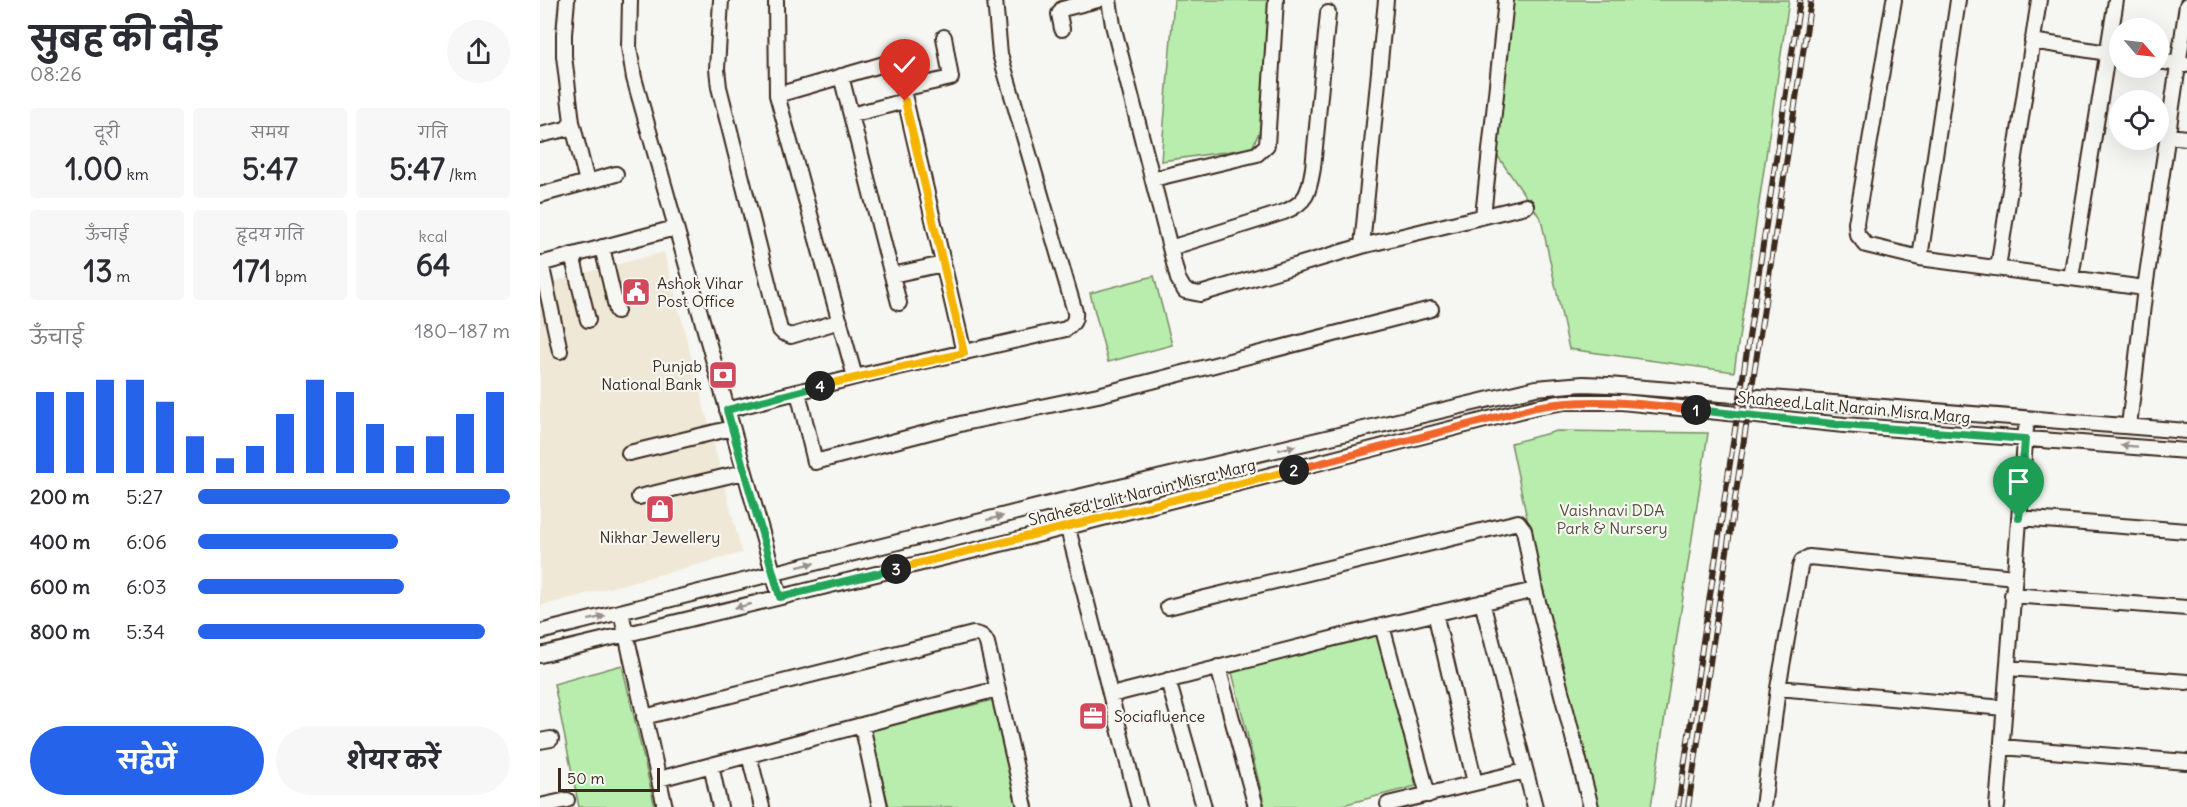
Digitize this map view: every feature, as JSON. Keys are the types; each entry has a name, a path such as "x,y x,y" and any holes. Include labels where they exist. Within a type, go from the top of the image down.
{"street":[{"path":"567,0 564,56 572,122 587,182"},
{"path":"630,0 629,48 634,78 780,597"},
{"path":"721,0 717,69 719,87 780,330 791,336 840,321"},
{"path":"776,0 777,95 855,376"},
{"path":"727,410 855,376 1066,329 1076,319 1000,54 995,0"},
{"path":"1062,29 1059,14 1062,9 1098,0"},
{"path":"1109,0 1113,25 1170,248 1181,286 1185,291 1200,294 1362,246 1526,206"},
{"path":"1153,179 1257,154 1267,146 1276,0"},
{"path":"1362,246 1386,0"},
{"path":"1483,216 1506,0"},
{"path":"1894,0 1856,223 1857,234 1866,245 1920,258 2145,288"},
{"path":"1920,258 1958,0"},
{"path":"1998,268 2038,0"},
{"path":"2115,18 2116,0"},
{"path":"2169,131 2183,65 2187,5"},
{"path":"1170,248 1284,212 1297,206 1305,198 1314,168 1328,13"},
{"path":"851,116 951,78 944,38"},
{"path":"2032,41 2109,53"},
{"path":"777,95 890,64 898,73 964,353"},
{"path":"2071,278 2109,75"},
{"path":"842,76 899,303"},
{"path":"540,135 566,129 572,122"},
{"path":"2169,136 2187,138"},
{"path":"2129,426 2145,288 2166,150"},
{"path":"540,195 616,174"},
{"path":"560,351 540,263 675,228"},
{"path":"602,247 617,310"},
{"path":"572,255 588,320"},
{"path":"892,275 943,264"},
{"path":"798,392 815,462 964,423 1098,395 1431,309"},
{"name":"Shaheed Lalit Narain Misra Marg","path":"540,632 1061,501 1536,388 1564,385 1608,385 2187,431"},
{"name":"Shaheed Lalit Narain Misra Marg","path":"540,655 1068,527 1536,407 1565,402 1622,402 1844,425 2187,451"},
{"path":"1997,807 2027,418"},
{"path":"629,453 732,428"},
{"path":"639,497 744,472"},
{"path":"1061,501 1139,807"},
{"path":"2019,518 2187,531"},
{"path":"1168,607 1518,522 1524,530 1535,590 1592,807"},
{"path":"1763,807 1778,688 1802,561 1809,557 2015,577"},
{"path":"1111,695 1382,626 1535,590"},
{"path":"2012,595 2187,608"},
{"path":"1482,602 1535,807"},
{"path":"621,612 665,807"},
{"path":"1435,613 1475,783"},
{"path":"1382,626 1428,795"},
{"path":"645,717 980,634 984,637 1024,807"},
{"path":"1218,668 1256,807"},
{"path":"2007,668 2187,682"},
{"path":"1168,680 1204,807"},
{"path":"1778,688 2004,708"},
{"path":"658,779 997,689"},
{"path":"862,725 880,807"},
{"path":"2002,747 2187,762"},
{"path":"749,755 762,807"},
{"path":"711,765 720,807"},
{"path":"1388,804 1525,771"},
{"path":"540,806 567,800"}],"shaded area":[{"path":"664,252 742,553 540,606 540,285"}],"green space":[{"path":"1174,0 1269,0 1260,130 1252,148 1161,161"},
{"path":"1513,0 1789,0 1734,372 1569,349 1541,219 1497,155"},
{"path":"1154,276 1172,345 1108,362 1090,293"},
{"name":"Vaishnavi DDA Park & Nursery","path":"1557,431 1708,433 1651,807 1588,807 1511,443"},
{"path":"1378,635 1416,786 1335,807 1265,807 1232,672"},
{"path":"622,665 655,807 579,807 554,684"},
{"path":"993,700 1020,807 889,807 870,731"}],"railway":[{"path":"1678,807 1800,0"},
{"path":"1688,807 1811,0"}],"place":[{"name":"Ashok Vihar Post Office","path":"636,292"},
{"name":"Punjab National Bank","path":"723,375"},
{"name":"Nikhar Jewellery","path":"660,509"},
{"name":"Sociafluence","path":"1093,716"}],"route":[{"path":"905,101 964,353 855,376 727,410 780,597 1047,533 1536,407 1565,402 1622,402 1844,425 2025,439 2019,518"}]}
